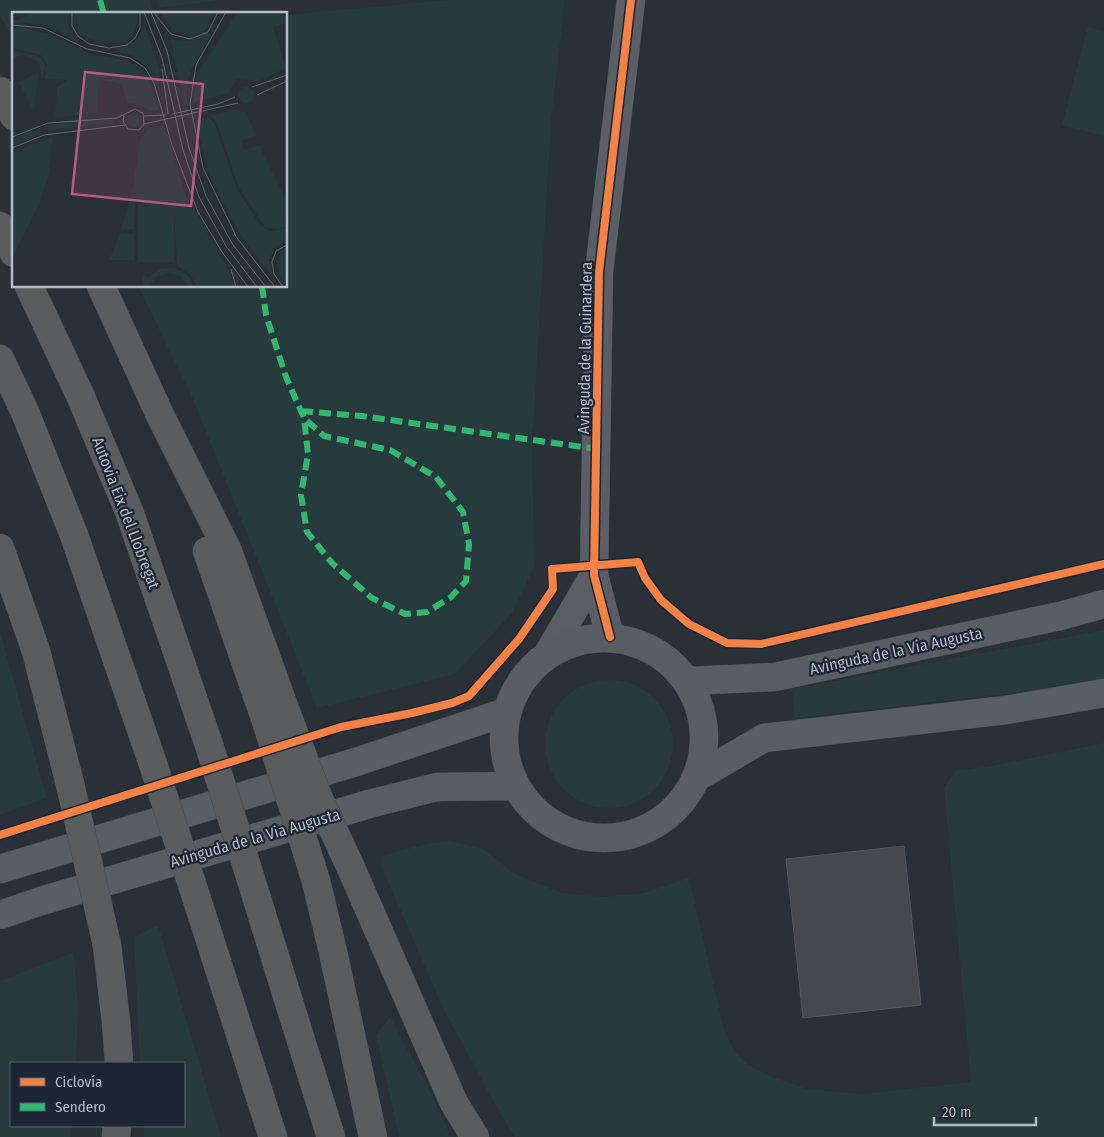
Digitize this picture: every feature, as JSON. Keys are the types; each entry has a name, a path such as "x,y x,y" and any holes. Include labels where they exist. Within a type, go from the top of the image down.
{"highway":[{"path":"0,91 12,112"},
{"path":"0,226 12,249"},
{"name":"Autovia Eix del Llobregat","path":"31,288 80,394 129,511 209,746 331,1137"},
{"path":"102,288 160,415 226,549 276,716 334,952 373,1137"},
{"path":"0,359 57,490 92,584 153,764 273,1137"},
{"path":"0,396 57,490"},
{"path":"0,548 36,651 70,784 107,945 116,1022 118,1062"},
{"path":"276,716 319,799 351,868 454,1103 475,1137"}],"street":[{"name":"Avinguda de la Guinardera","path":"610,637 594,575 600,272 631,0"},
{"name":"Avinguda de la Guinardera","path":"548,654 594,575"},
{"name":"Avinguda de la Via Augusta","path":"686,681 775,677 1060,616 1104,604"},
{"path":"610,637 651,648 686,681 705,720 705,756 699,776 681,806 647,830 606,839 567,832 533,810 515,786 504,753 506,712 520,681 548,654 584,639 610,637"},
{"path":"699,776 764,738 1006,710 1104,693"},
{"path":"0,869 359,761 506,712"},
{"name":"Avinguda de la Via Augusta","path":"0,915 41,901 341,813 437,787 515,786"}],"green space":[{"path":"0,0 151,0 153,12 12,12 12,36 0,16"},
{"path":"157,0 222,0 158,8"},
{"path":"450,0 565,0 551,121 532,430 534,567 512,613 455,674 317,708 193,399 139,288 288,288 288,15"},
{"path":"1088,27 1104,31 1104,136 1062,125"},
{"path":"1104,630 1104,679 1054,688 795,718 792,689"},
{"path":"0,632 47,798 0,815"},
{"path":"609,680 622,681 634,685 654,699 668,719 672,731 672,757 668,769 654,789 634,803 622,807 609,808 596,807 584,803 564,789 550,769 546,757 545,744 546,731 550,719 564,699 584,685 596,681"},
{"path":"1104,743 1104,1137 515,1137 444,1010 381,866 380,856 430,843 451,841 483,849 515,874 561,893 603,897 644,893 689,878 724,1030 734,1051 747,1064 767,1075 807,1089 863,1094 971,1082 944,788 955,771 991,766"},
{"path":"158,925 221,1137 144,1137 144,1127 185,1127 185,1062 140,1062 134,937"},
{"path":"74,952 78,1009 76,1062 10,1062 10,1127 71,1127 70,1137 0,1137 0,981"},
{"path":"390,1017 431,1093 451,1137 399,1137 376,1035"}],"building":[{"path":"904,846 921,1005 803,1018 786,859"}],"marked path":[{"path":"100,0 103,12"},
{"path":"262,288 266,315 286,377 304,418"},
{"path":"301,411 362,416 597,449"},
{"path":"304,418 324,436 390,450 436,477 463,512 469,544 466,581 451,597 427,612 405,614 372,598 332,563 307,532 301,495 308,454 304,418"}],"cycle path":[{"path":"610,637 594,575 599,272 631,0"},
{"path":"0,835 341,727 412,713 452,703 469,696 519,639 553,589 552,569 638,562 645,578 661,600 689,624 727,643 761,644 1104,564"}]}
